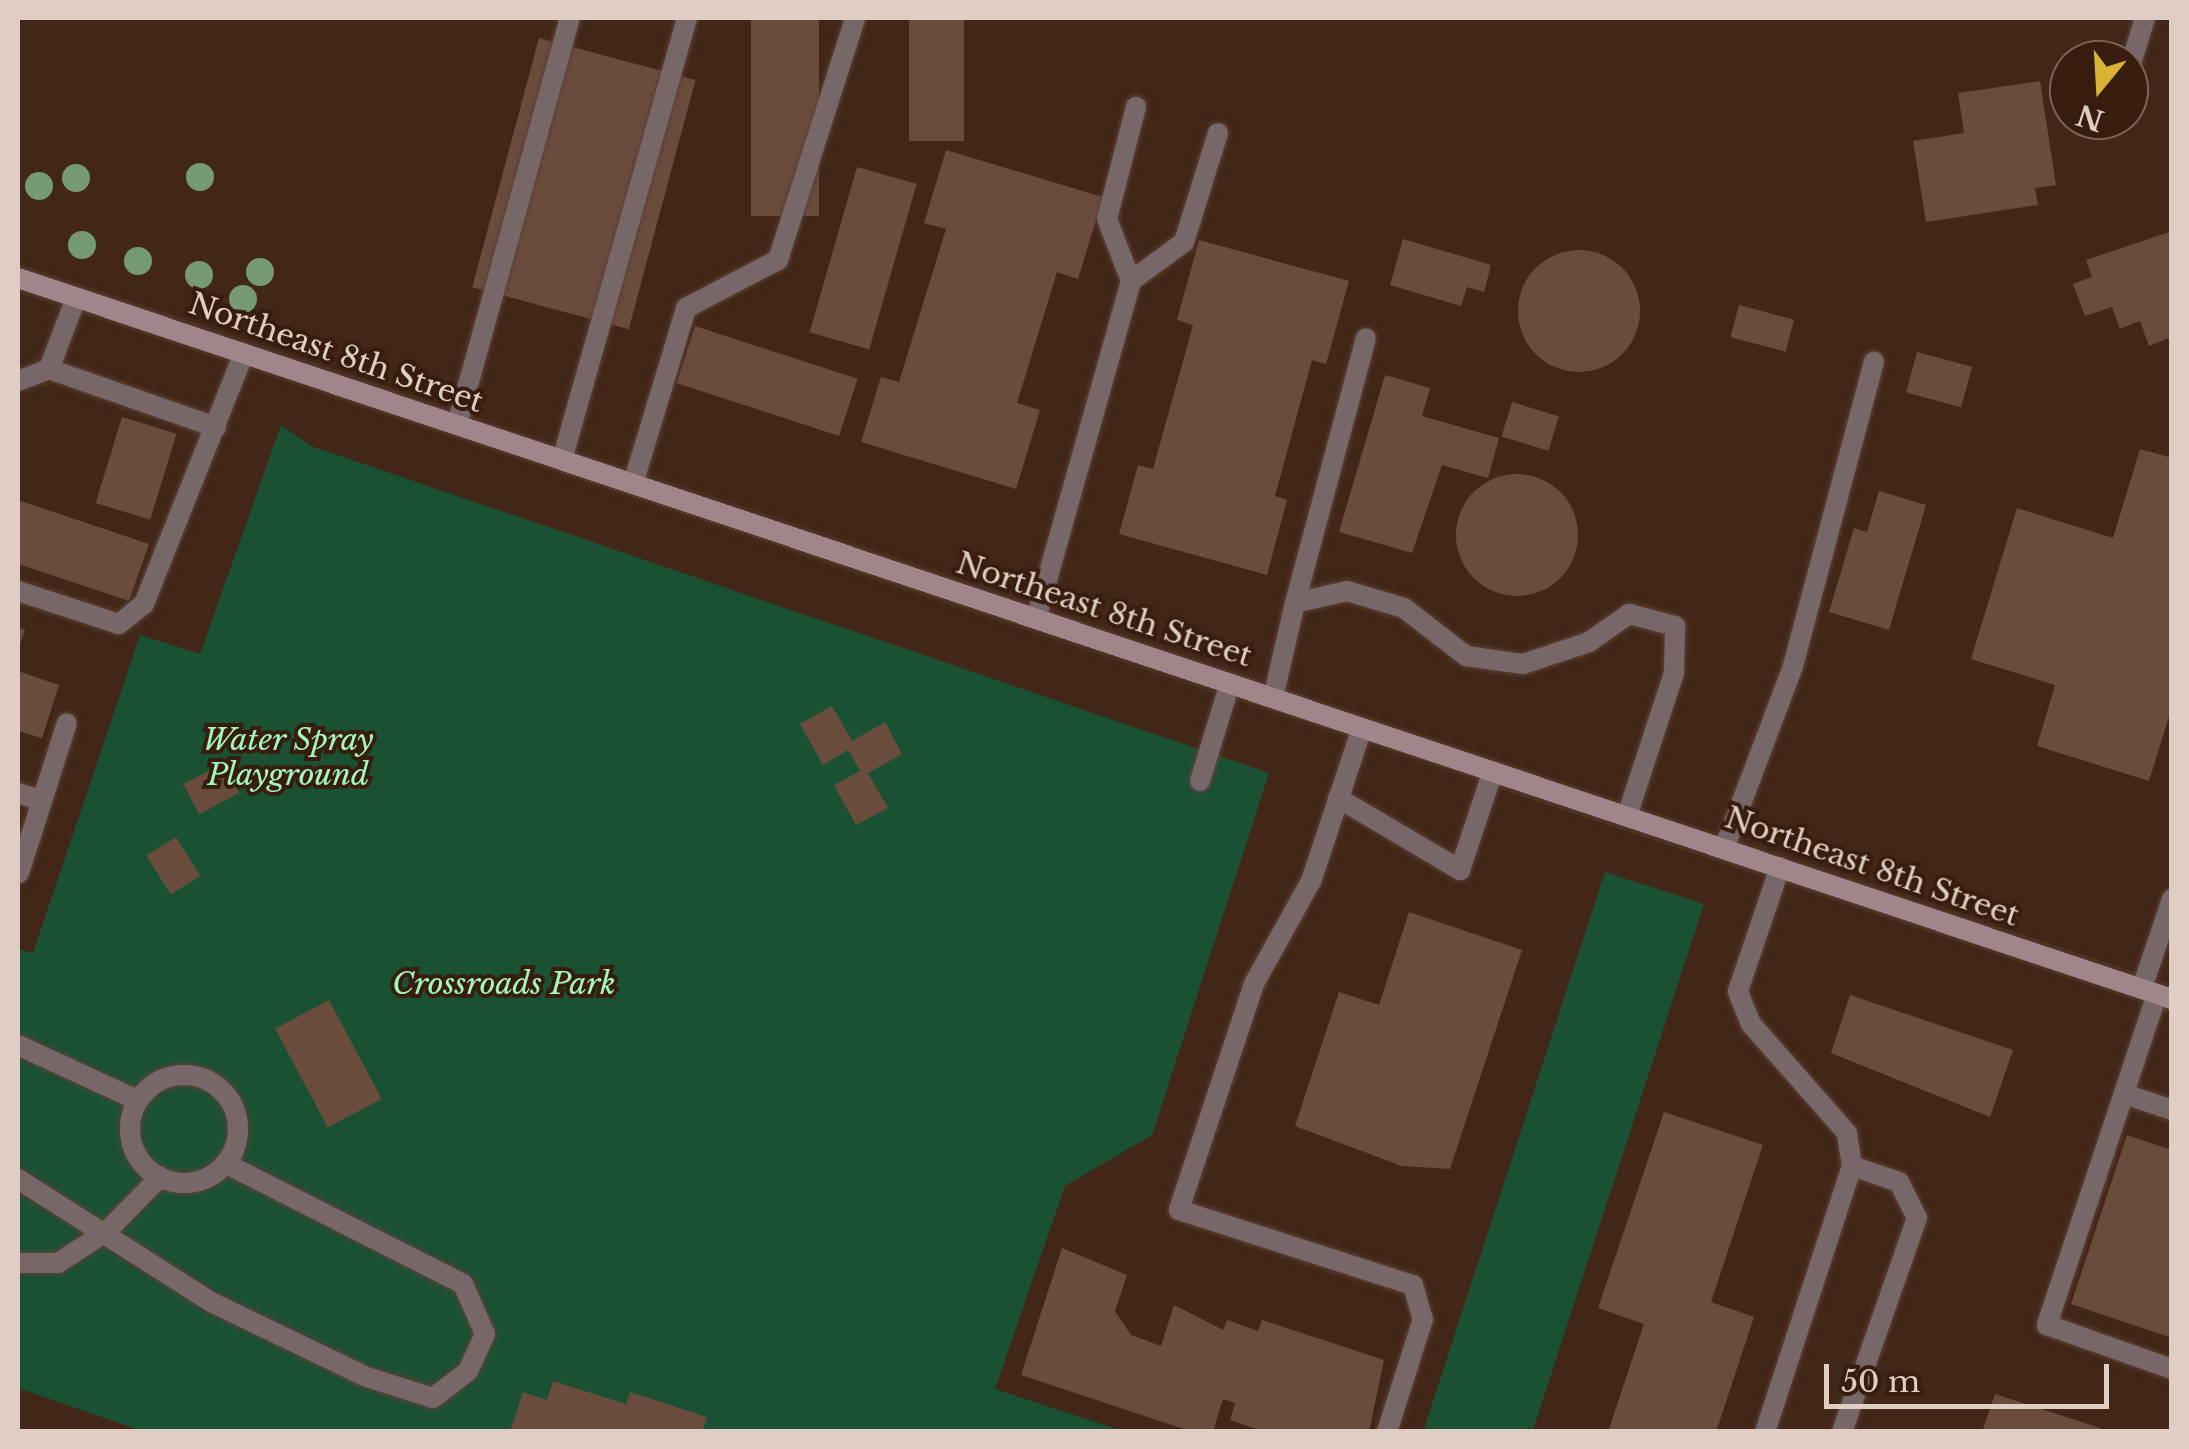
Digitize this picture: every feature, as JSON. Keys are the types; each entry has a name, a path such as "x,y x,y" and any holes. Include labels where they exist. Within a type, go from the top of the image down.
{"main road":[{"name":"Northeast 8th Street","path":"18,278 2157,994"}],"lane":[{"path":"457,425 570,18"},
{"path":"562,460 687,18"},
{"path":"632,484 686,308 778,260 855,18"},
{"path":"1036,619 1131,280 1107,219 1136,107"},
{"path":"1131,280 1184,242 1218,132"},
{"path":"49,369 76,298"},
{"path":"1273,698 1294,603 1366,338"},
{"path":"18,590 119,624 144,604 244,354"},
{"path":"1724,848 1792,666 1874,362"},
{"path":"18,381 49,369 216,427"},
{"path":"1294,603 1347,591 1404,608 1466,656 1524,664 1589,642 1629,614 1675,626 1674,673 1627,816"},
{"path":"1200,781 1230,683"},
{"path":"19,873 67,723"},
{"path":"1362,728 1311,880 1254,984 1179,1210 1413,1286 1422,1319 1387,1432"},
{"path":"1338,798 1460,870 1493,771"},
{"path":"18,793 42,800"},
{"path":"1765,1432 1852,1166 1847,1133 1751,1024 1738,991 1780,868"},
{"path":"2172,899 2157,994 2047,1325 2172,1369"},
{"path":"18,1045 137,1100"},
{"path":"165,1078 215,1084 236,1113 225,1163 195,1182 160,1178 130,1135 137,1100 165,1078"},
{"path":"2124,1094 2172,1110"},
{"path":"18,1180 107,1231 214,1303 367,1377 433,1398 468,1371 485,1334 463,1284 225,1163"},
{"path":"1842,1432 1917,1218 1899,1182 1852,1166"},
{"path":"18,1262 58,1263 107,1231 160,1178"}],"green space":[{"name":"Crossroads Park","path":"281,425 311,446 1269,773 1152,1135 1065,1186 995,1389 1123,1431 145,1432 18,1388 18,949 33,953 140,635 200,654"},
{"path":"1605,872 1704,904 1532,1432 1435,1432 1424,1428"}],"building":[{"path":"751,18 819,18 819,216 751,216"},
{"path":"909,18 964,18 964,141 909,141"},
{"path":"539,38 695,80 629,329 472,287"},
{"path":"2040,81 2056,185 2035,188 2038,205 1926,222 1913,141 1964,133 1958,93"},
{"path":"946,150 1103,197 1078,279 1057,272 1017,403 1040,410 1016,489 861,442 881,377 899,382 946,229 924,223"},
{"path":"857,167 917,184 869,349 810,332"},
{"path":"2172,231 2172,337 2149,346 2140,321 2120,329 2112,307 2085,316 2073,284 2092,277 2086,260"},
{"path":"1403,239 1491,265 1484,292 1467,287 1461,306 1390,285"},
{"path":"1199,240 1349,281 1326,364 1312,360 1275,496 1287,500 1267,575 1119,534 1138,465 1153,469 1193,325 1177,320"},
{"path":"1579,250 1602,255 1622,268 1635,288 1640,311 1635,334 1622,354 1602,367 1579,372 1556,367 1536,354 1523,334 1518,311 1523,288 1536,268 1556,255"},
{"path":"1739,305 1794,320 1786,352 1730,337"},
{"path":"695,326 858,379 839,436 676,383"},
{"path":"1917,352 1972,367 1961,407 1906,393"},
{"path":"1385,375 1430,388 1422,416 1499,438 1488,478 1442,465 1412,553 1339,532"},
{"path":"1512,402 1559,416 1548,451 1501,436"},
{"path":"122,417 177,434 150,520 96,503"},
{"path":"2140,449 2172,458 2172,707 2149,781 2037,746 2055,685 1971,659 2017,508 2113,538"},
{"path":"1517,474 1540,479 1560,492 1573,512 1578,535 1573,558 1560,578 1540,591 1517,596 1494,591 1474,578 1461,558 1456,535 1461,512 1474,492 1494,479"},
{"path":"1879,491 1926,505 1889,630 1829,612 1854,528 1867,532"},
{"path":"18,500 149,544 129,601 18,564"},
{"path":"18,627 25,630 18,650"},
{"path":"18,671 59,685 42,738 18,731"},
{"path":"832,706 852,741 885,722 902,754 868,773 888,808 856,825 834,785 860,771 848,750 823,765 800,724"},
{"path":"223,763 239,793 199,814 183,784"},
{"path":"176,837 200,876 171,895 146,856"},
{"path":"1409,912 1522,950 1450,1169 1402,1166 1295,1126 1339,992 1379,1005"},
{"path":"1850,995 2013,1050 1990,1117 1831,1053"},
{"path":"329,1000 382,1099 328,1128 275,1029"},
{"path":"1664,1112 1763,1145 1711,1302 1754,1317 1716,1432 1608,1432 1644,1324 1598,1308"},
{"path":"2127,1135 2172,1150 2172,1338 2071,1304"},
{"path":"1062,1248 1127,1275 1115,1311 1131,1335 1161,1346 1174,1305 1223,1330 1227,1320 1258,1331 1262,1320 1384,1360 1369,1432 1266,1432 1230,1420 1235,1403 1223,1399 1213,1432 1193,1432 1021,1375"},
{"path":"553,1381 626,1404 630,1392 707,1417 702,1432 510,1432 523,1392 547,1400"},
{"path":"1995,1394 2100,1428 2099,1432 1982,1432"}],"park label":[{"name":"Water Spray Playground","path":"288,757"}]}
